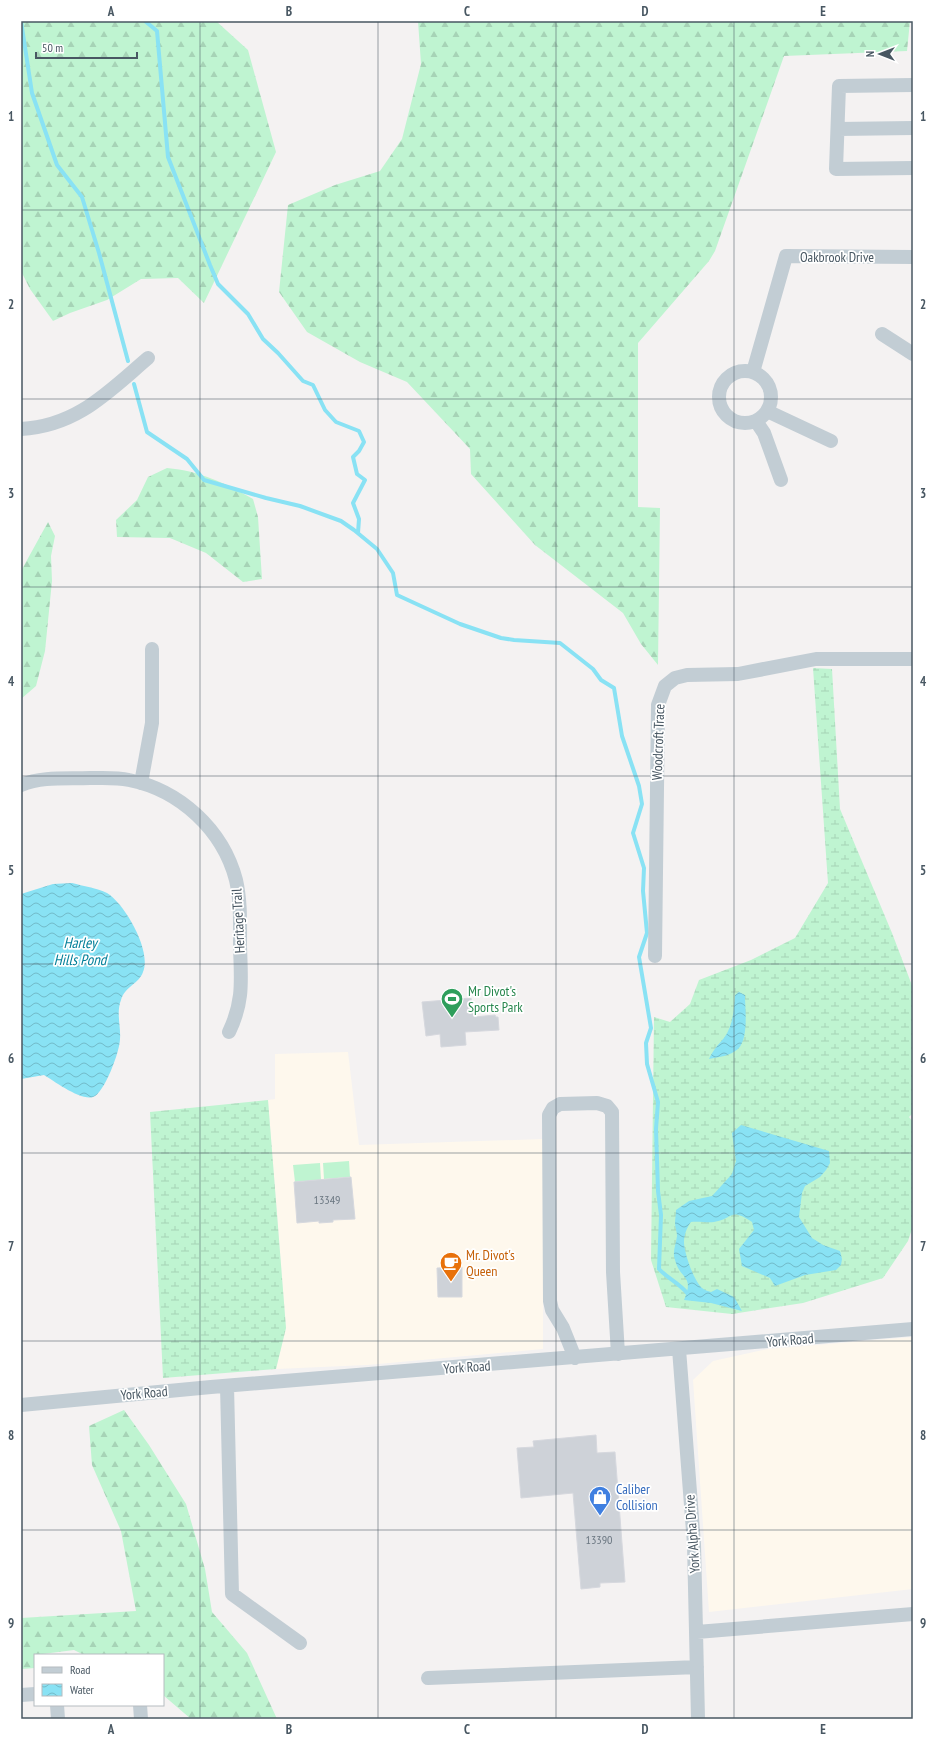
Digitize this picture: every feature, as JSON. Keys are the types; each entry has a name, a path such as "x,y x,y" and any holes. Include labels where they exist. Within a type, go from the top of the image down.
{"street":[{"path":"913,85 839,86 836,169 913,168"},
{"path":"838,129 913,128"},
{"name":"Oakbrook Drive","path":"753,372 786,256 913,257"},
{"path":"882,334 913,354"},
{"path":"21,428 38,428 50,425 80,412 100,398 148,358"},
{"path":"745,371 753,372 766,381 769,388 770,404 767,411 756,421 740,423 732,420 721,407 719,399 720,390 723,383 736,373 745,371"},
{"path":"767,411 831,441"},
{"path":"756,421 764,433 781,480"},
{"path":"141,783 152,723 152,649"},
{"name":"Woodcroft Trace","path":"655,956 658,705 661,692 669,682 681,676 738,674 816,659 913,659"},
{"name":"Heritage Trail","path":"21,785 36,780 120,778 141,783 175,798 195,812 211,829 231,865 236,879 240,902 241,998 236,1018 229,1032"},
{"path":"575,1358 563,1328 552,1310 550,1301 549,1115 553,1108 560,1104 597,1103 606,1106 612,1112 613,1272 618,1354"},
{"name":"York Road","path":"21,1404 913,1329"},
{"name":"York Alpha Drive","path":"679,1349 694,1544 698,1719"},
{"path":"227,1386 232,1594 300,1643"},
{"path":"697,1632 913,1614"},
{"path":"428,1678 697,1667"},
{"path":"21,1695 34,1694"},
{"path":"58,1706 58,1719"},
{"path":"140,1706 141,1719"}],"shaded area":[{"path":"348,1052 359,1145 543,1139 543,1349 367,1365 276,1369 286,1328 268,1100 275,1099 275,1054"},
{"path":"913,1337 913,1589 709,1612 693,1380 713,1361 768,1349"}],"green space":[{"path":"21,21 216,21 248,50 276,152 204,303 178,278 141,279 107,300 70,313 53,321 30,289 21,271"},
{"path":"418,21 910,21 907,51 784,56 715,251 709,261 638,343 638,507 660,508 658,665 641,644 623,613 535,545 471,474 470,449 407,382 360,362 307,332 279,292 288,205 335,185 380,171 402,139 421,64"},
{"path":"167,468 201,475 253,499 258,517 262,579 243,582 206,553 170,538 117,537 116,520 137,500 148,477"},
{"path":"48,522 55,536 51,556 52,581 45,651 36,686 21,699 21,571"},
{"path":"813,668 832,669 840,809 892,933 913,988 913,1113 909,1117 913,1122 913,1226 908,1241 883,1278 803,1303 732,1314 666,1307 651,1260 654,1017 670,1022 690,1004 699,980 751,960 795,938 828,883"},
{"path":"268,1100 286,1328 276,1369 163,1378 150,1112"},
{"path":"349,1161 350,1177 324,1179 323,1163"},
{"path":"320,1163 321,1180 295,1182 293,1165"},
{"path":"124,1410 149,1445 186,1504 205,1569 212,1612 247,1653 277,1719 191,1719 164,1696 164,1654 82,1654 74,1650 34,1654 34,1668 21,1669 21,1650 23,1650 21,1643 21,1618 136,1611 121,1531 92,1465 89,1426"}],"water":[{"name":"Harley Hills Pond","path":"72,883 103,891 114,899 129,917 144,952 145,963 143,972 126,991 121,1000 119,1010 119,1045 111,1071 102,1088 93,1097 82,1096 68,1090 44,1075 21,1079 21,894 53,884"},
{"path":"739,992 745,995 746,1023 744,1038 738,1049 732,1053 709,1059 727,1033 731,1023 735,995"},
{"path":"741,1125 829,1151 830,1163 826,1170 820,1177 805,1186 802,1193 799,1217 812,1238 823,1245 840,1251 842,1259 841,1265 836,1270 805,1275 775,1286 770,1278 742,1266 739,1249 754,1230 752,1222 739,1215 732,1215 720,1221 691,1222 686,1231 684,1247 696,1279 705,1290 711,1292 717,1289 734,1297 742,1311 711,1303 684,1300 688,1286 686,1278 677,1266 674,1254 677,1236 675,1223 676,1210 689,1201 712,1196 732,1174 736,1161 732,1133"}],"building":[{"path":"471,998 474,1017 495,1015 498,1017 499,1030 465,1032 466,1045 441,1047 440,1034 426,1036 422,1002"},
{"path":"351,1177 355,1219 333,1220 333,1222 319,1223 319,1221 297,1223 294,1182"},
{"path":"462,1267 462,1297 438,1297 437,1268"},
{"path":"596,1435 597,1453 615,1452 625,1582 600,1583 600,1587 581,1589 573,1493 521,1498 517,1448 534,1447 533,1441"}],"waterway":[{"path":"21,21 32,93 57,165 82,197 99,253 128,361"},
{"path":"145,21 157,31 168,157 218,284 248,314 263,339 278,353 303,381 313,385 325,410 336,422 359,431 364,442 359,451 353,457 357,474 365,480 353,503 359,519 358,533"},
{"path":"134,384 147,432 187,459 204,480 300,506 341,521 377,549 393,573 397,595 460,624 501,638 560,643 593,669 601,680 614,688 622,736 639,786 642,804 633,833 644,868 643,891 647,933 639,957 651,1028 646,1043 647,1064 658,1102 656,1129 658,1191 661,1215 659,1269 687,1293"}],"place":[{"name":"Mr Divot's Sports Park","path":"452,1018"},
{"name":"Mr. Divot's Queen","path":"451,1282"},
{"name":"Caliber Collision","path":"600,1516"}]}
